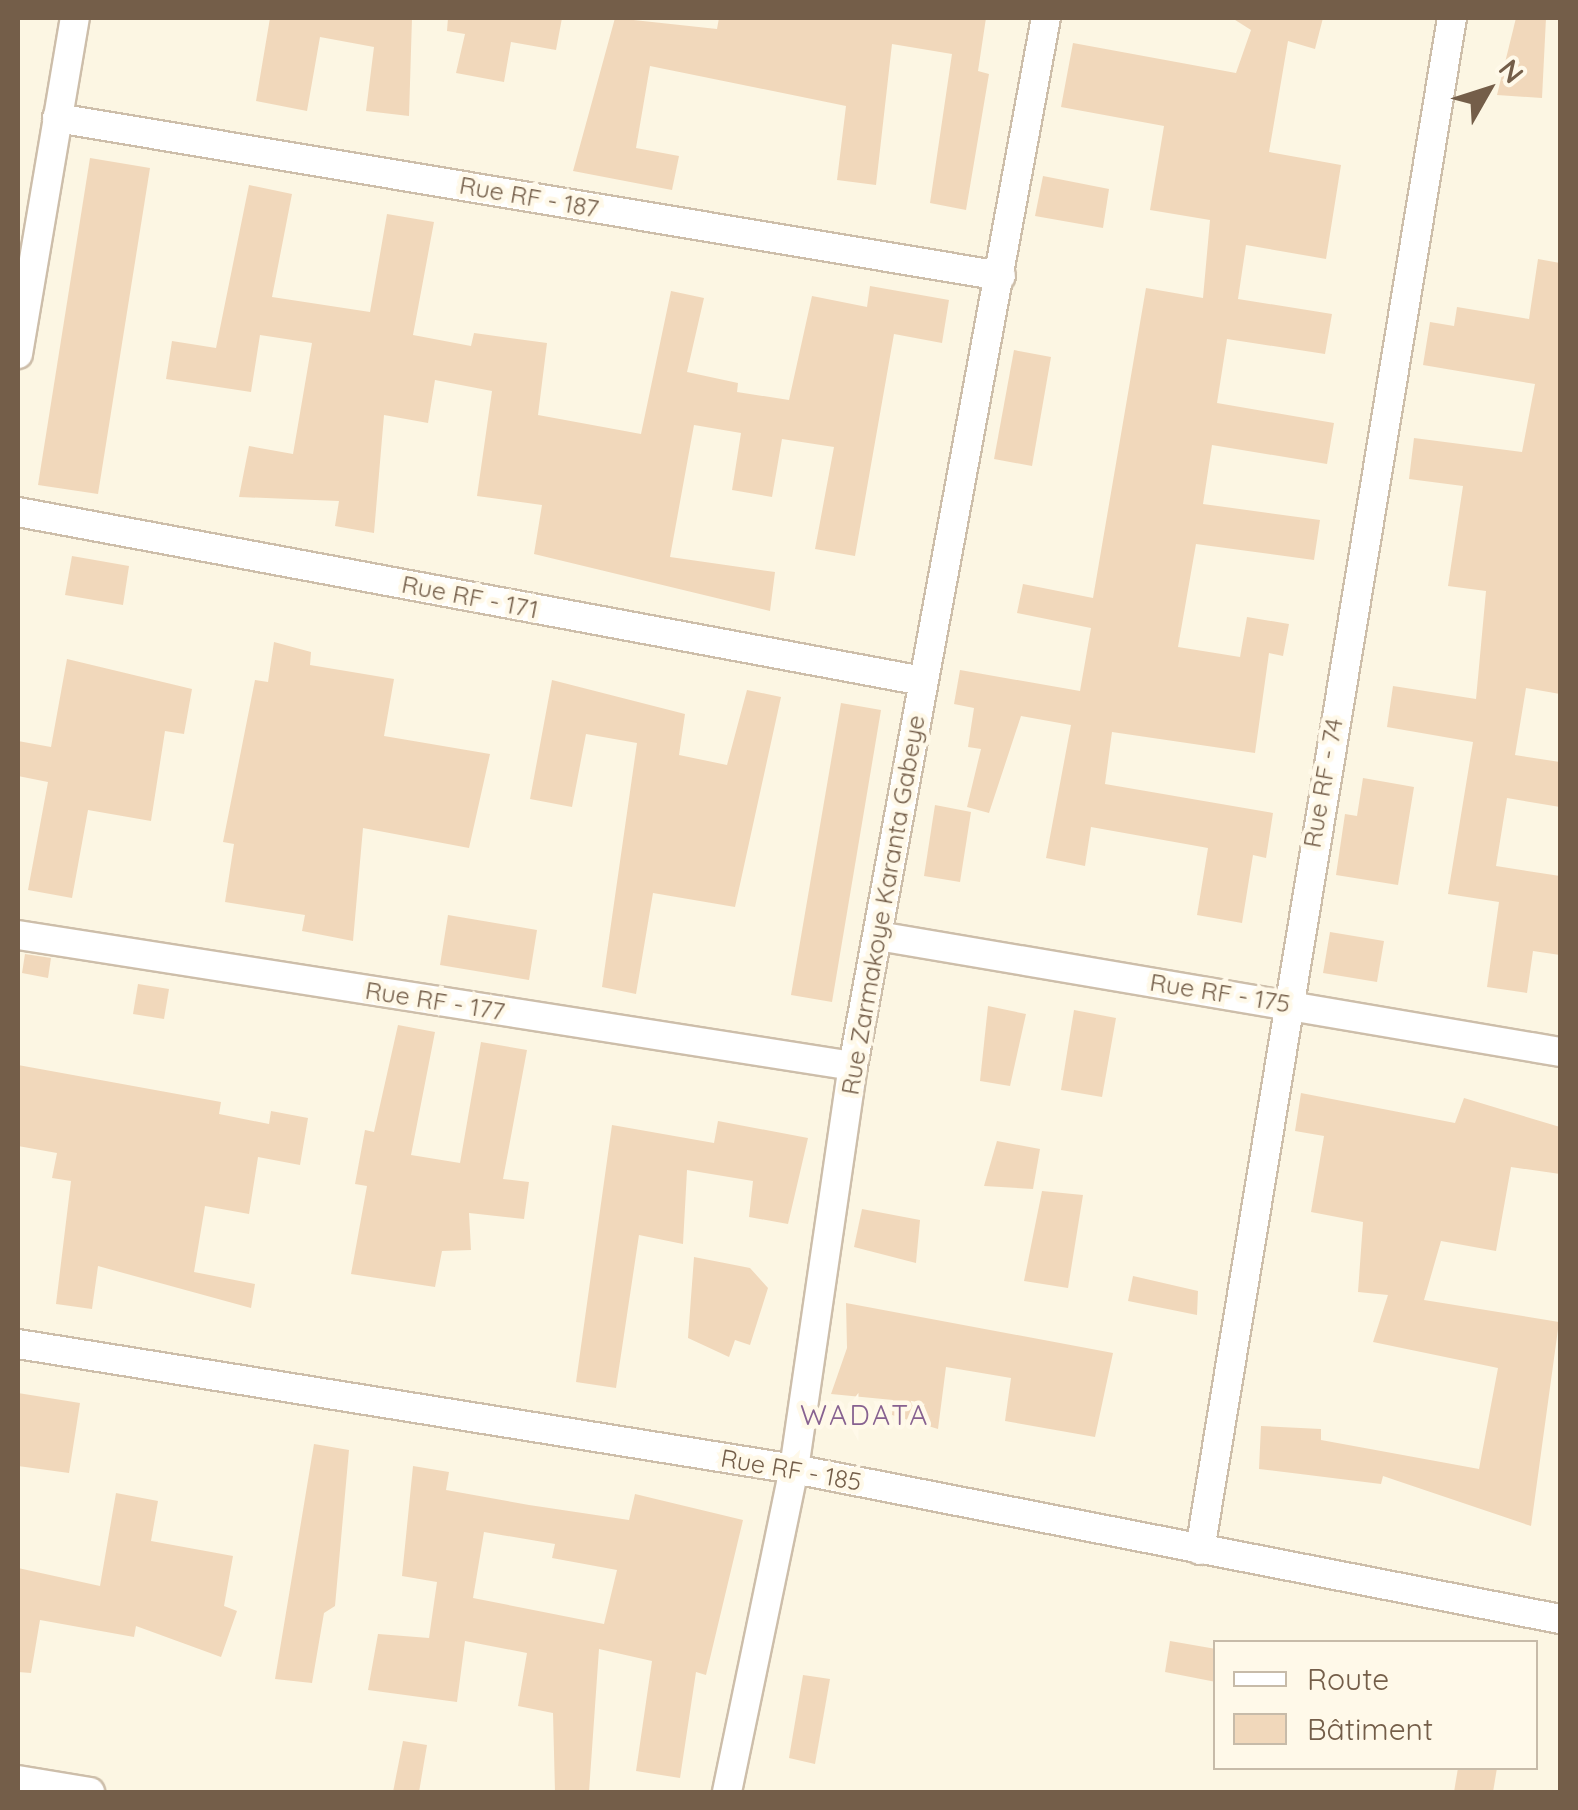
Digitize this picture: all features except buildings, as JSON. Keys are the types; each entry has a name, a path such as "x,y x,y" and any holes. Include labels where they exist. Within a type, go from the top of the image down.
{"street":[{"path":"18,354 75,18"},
{"name":"Rue Zarmakoye Karanta Gabeye","path":"728,1792 794,1469 853,1066 1046,18"},
{"name":"Rue RF - 74","path":"1200,1550 1286,1003 1452,18"},
{"name":"Rue RF - 187","path":"57,118 1001,276"},
{"name":"Rue RF - 171","path":"18,512 923,681"},
{"name":"Rue RF - 177","path":"18,935 853,1066"},
{"name":"Rue RF - 175","path":"878,936 1560,1052"},
{"name":"Rue RF - 185","path":"18,1344 794,1469 1560,1619"},
{"path":"18,1780 90,1792"}],"district":[{"name":"WADATA","path":"865,1415"}]}
